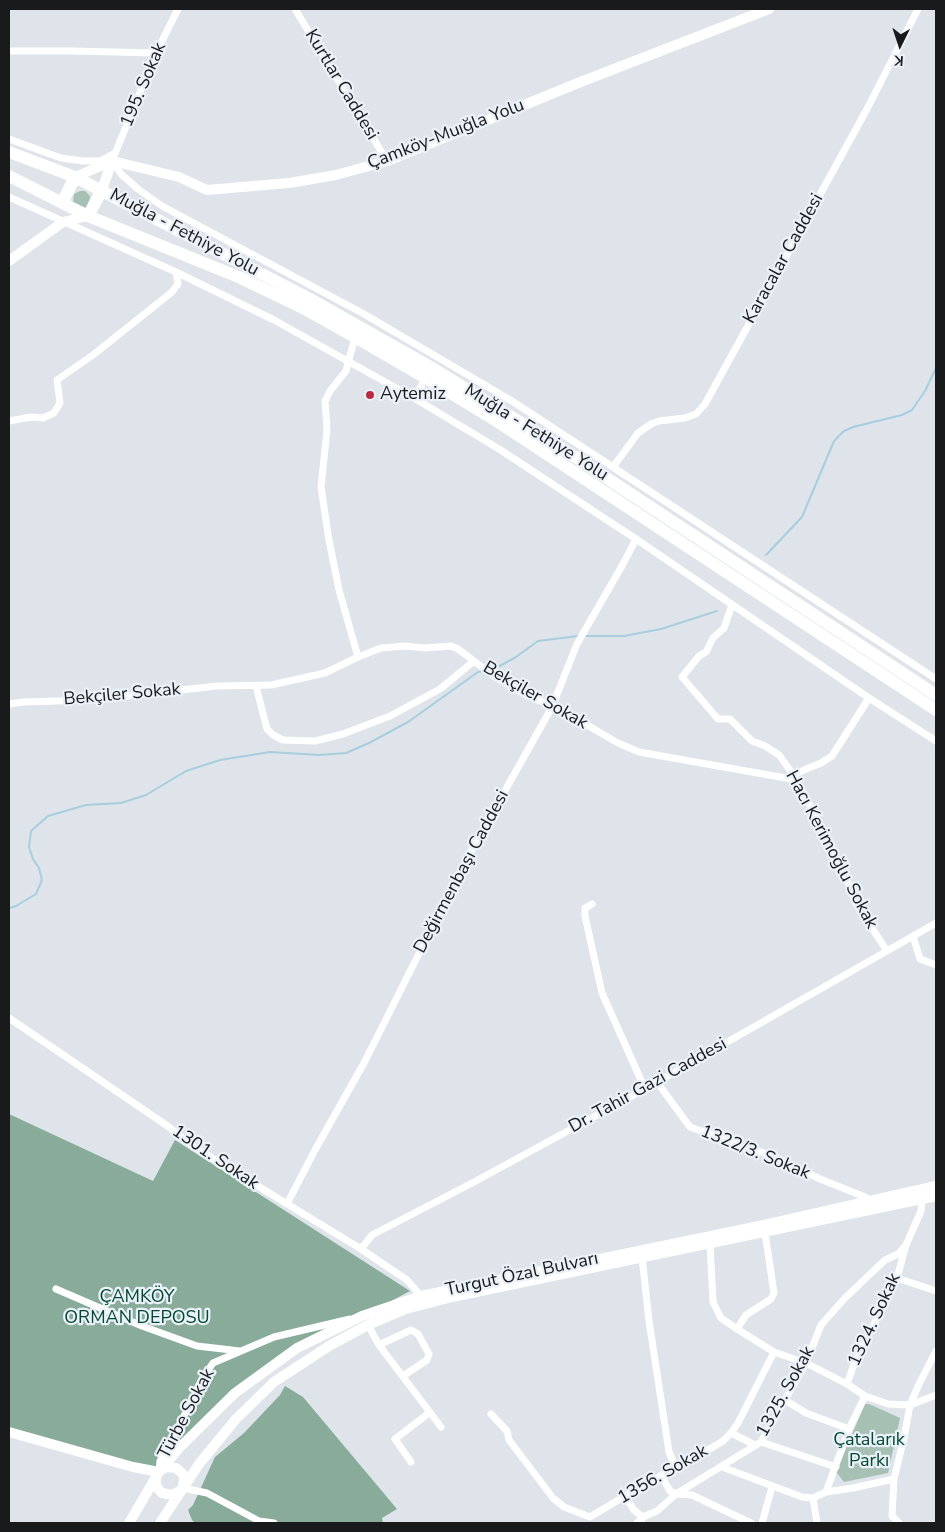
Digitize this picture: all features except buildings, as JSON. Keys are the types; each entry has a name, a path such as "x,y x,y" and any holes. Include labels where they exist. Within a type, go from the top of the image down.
{"highway":[{"name":"Muğla - Fethiye Yolu","path":"9,152 76,176 318,303 552,442 936,695"},
{"name":"Muğla - Fethiye Yolu","path":"9,176 88,216 241,278 305,309 355,337 426,378 591,483 936,710"},
{"path":"62,203 76,176"},
{"path":"88,216 102,190"}],"main road":[{"name":"Çamköy-Muığla Yolu","path":"114,157 179,178 207,190 289,183 336,175 387,161 769,9"},
{"path":"76,176 114,157"},
{"path":"102,190 114,157"},
{"path":"62,203 63,222"},
{"path":"9,260 63,222 88,216"},
{"name":"Turgut Özal Bulvarı","path":"129,1523 157,1474 178,1449 235,1392 297,1348 362,1316 421,1296 936,1186"},
{"path":"160,1523 199,1464 236,1419 274,1382 329,1346 368,1325 406,1309 452,1297 936,1196"},
{"path":"9,1432 157,1474 167,1467 176,1468 182,1474 184,1483 181,1490 172,1495 162,1493 156,1486 157,1474"}],"street":[{"name":"195. Sokak","path":"114,157 156,53 178,9"},
{"name":"Kurtlar Caddesi","path":"295,9 387,161"},
{"name":"Karacalar Caddesi","path":"613,467 638,433 651,424 659,421 685,418 696,414 705,404 867,109 918,9"},
{"path":"9,51 156,53"},
{"path":"9,138 61,158 82,162 100,161 114,157 122,175 162,206 316,287 508,399 936,679"},
{"path":"9,198 176,272 274,320 414,398 499,449 636,539 869,698 936,741"},
{"path":"9,421 32,417 42,418 54,413 60,403 57,380 93,355 172,292 178,284 176,272"},
{"path":"355,337 346,371 330,391 325,402 327,430 321,487 330,548 358,657"},
{"path":"414,398 426,378"},
{"path":"497,408 508,399"},
{"path":"552,442 554,428"},
{"name":"Değirmenbaşı Caddesi","path":"287,1204 380,1032 462,868 552,707 577,644 636,539"},
{"path":"718,551 725,540"},
{"name":"Hacı Kerimoğlu Sokak","path":"732,605 724,628 713,638 706,652 699,656 682,677 718,719 730,719 752,740 779,755 795,778 826,835 855,902 887,951"},
{"name":"Bekçiler Sokak","path":"9,704 92,700 217,686 280,684 325,673 382,648 451,646 458,649 495,677 524,694 563,711 618,743 639,752 795,778"},
{"path":"256,686 267,728 273,735 283,740 315,741 343,734 390,716 440,689 474,661"},
{"path":"795,778 832,756 869,698"},
{"path":"592,904 585,908 585,916 602,993 645,1089"},
{"name":"Dr. Tahir Gazi Caddesi","path":"361,1249 372,1235 645,1089 936,923"},
{"path":"913,936 920,959 936,966"},
{"name":"1301. Sokak","path":"9,1018 169,1127 194,1147 361,1249 407,1280 421,1296"},
{"name":"1322/3. Sokak","path":"657,1082 690,1127 775,1157 820,1179 865,1196 872,1201"},
{"name":"1324. Sokak","path":"847,1384 854,1364 897,1278 906,1245 921,1211 922,1199"},
{"path":"737,1329 746,1315 771,1299 774,1293 766,1233"},
{"path":"710,1244 713,1302 721,1318 737,1329 774,1352 806,1363 847,1384 865,1396 888,1404 910,1405 936,1395"},
{"name":"1325. Sokak","path":"638,1523 645,1516 657,1511 676,1494 758,1443 806,1363 821,1325 884,1260 898,1254 906,1245"},
{"path":"642,1258 649,1321 669,1452 675,1466"},
{"path":"897,1278 936,1291"},
{"path":"56,1289 142,1326 197,1346 240,1351"},
{"name":"Türbe Sokak","path":"157,1474 160,1461 202,1379 213,1363 274,1337 362,1316"},
{"path":"368,1325 379,1345 441,1427"},
{"path":"379,1345 411,1330 418,1334 429,1354 427,1360 403,1376"},
{"path":"900,1523 892,1516 894,1479 910,1405 919,1384 934,1360 936,1351"},
{"name":"1356. Sokak","path":"491,1414 507,1431 509,1440 553,1498 564,1507 590,1517 646,1486 675,1466 723,1441 731,1433 774,1352"},
{"path":"826,1492 849,1429 865,1396"},
{"path":"784,1400 806,1413 849,1429"},
{"path":"411,1462 395,1439 428,1412"},
{"path":"731,1433 836,1467"},
{"path":"722,1466 772,1487 802,1497 813,1498 826,1492 894,1479"},
{"path":"661,1476 670,1491 676,1494 692,1495 751,1523"},
{"path":"762,1523 772,1487"},
{"path":"181,1490 207,1493 259,1520 274,1523"},
{"path":"625,1496 641,1516 645,1516"},
{"path":"813,1498 817,1523"}],"green space":[{"path":"85,191 90,196 85,208 73,202 74,194"},
{"name":"ÇAMKÖY ORMAN DEPOSU","path":"9,1114 153,1181 175,1140 410,1291 252,1375 159,1472 9,1428"},
{"path":"285,1386 303,1397 397,1509 382,1518 383,1523 195,1523 192,1520 188,1510 193,1505 215,1457 244,1433 280,1395"},
{"name":"Çatalarık Parkı","path":"865,1404 900,1418 888,1473 844,1482 836,1472"}],"waterway":[{"path":"766,555 802,517 834,441 844,431 853,427 902,415 912,410 925,391 936,368"},
{"path":"585,636 624,636 661,629 717,611"},
{"path":"488,669 496,668 516,657 538,641 578,636"},
{"path":"9,908 36,894 42,880 39,868 33,859 29,847 31,831 48,816 86,805 121,803 146,795 186,771 220,760 270,752 319,755 346,753 408,722 478,672 484,671"}],"place":[{"name":"Aytemiz","path":"370,395"}]}
